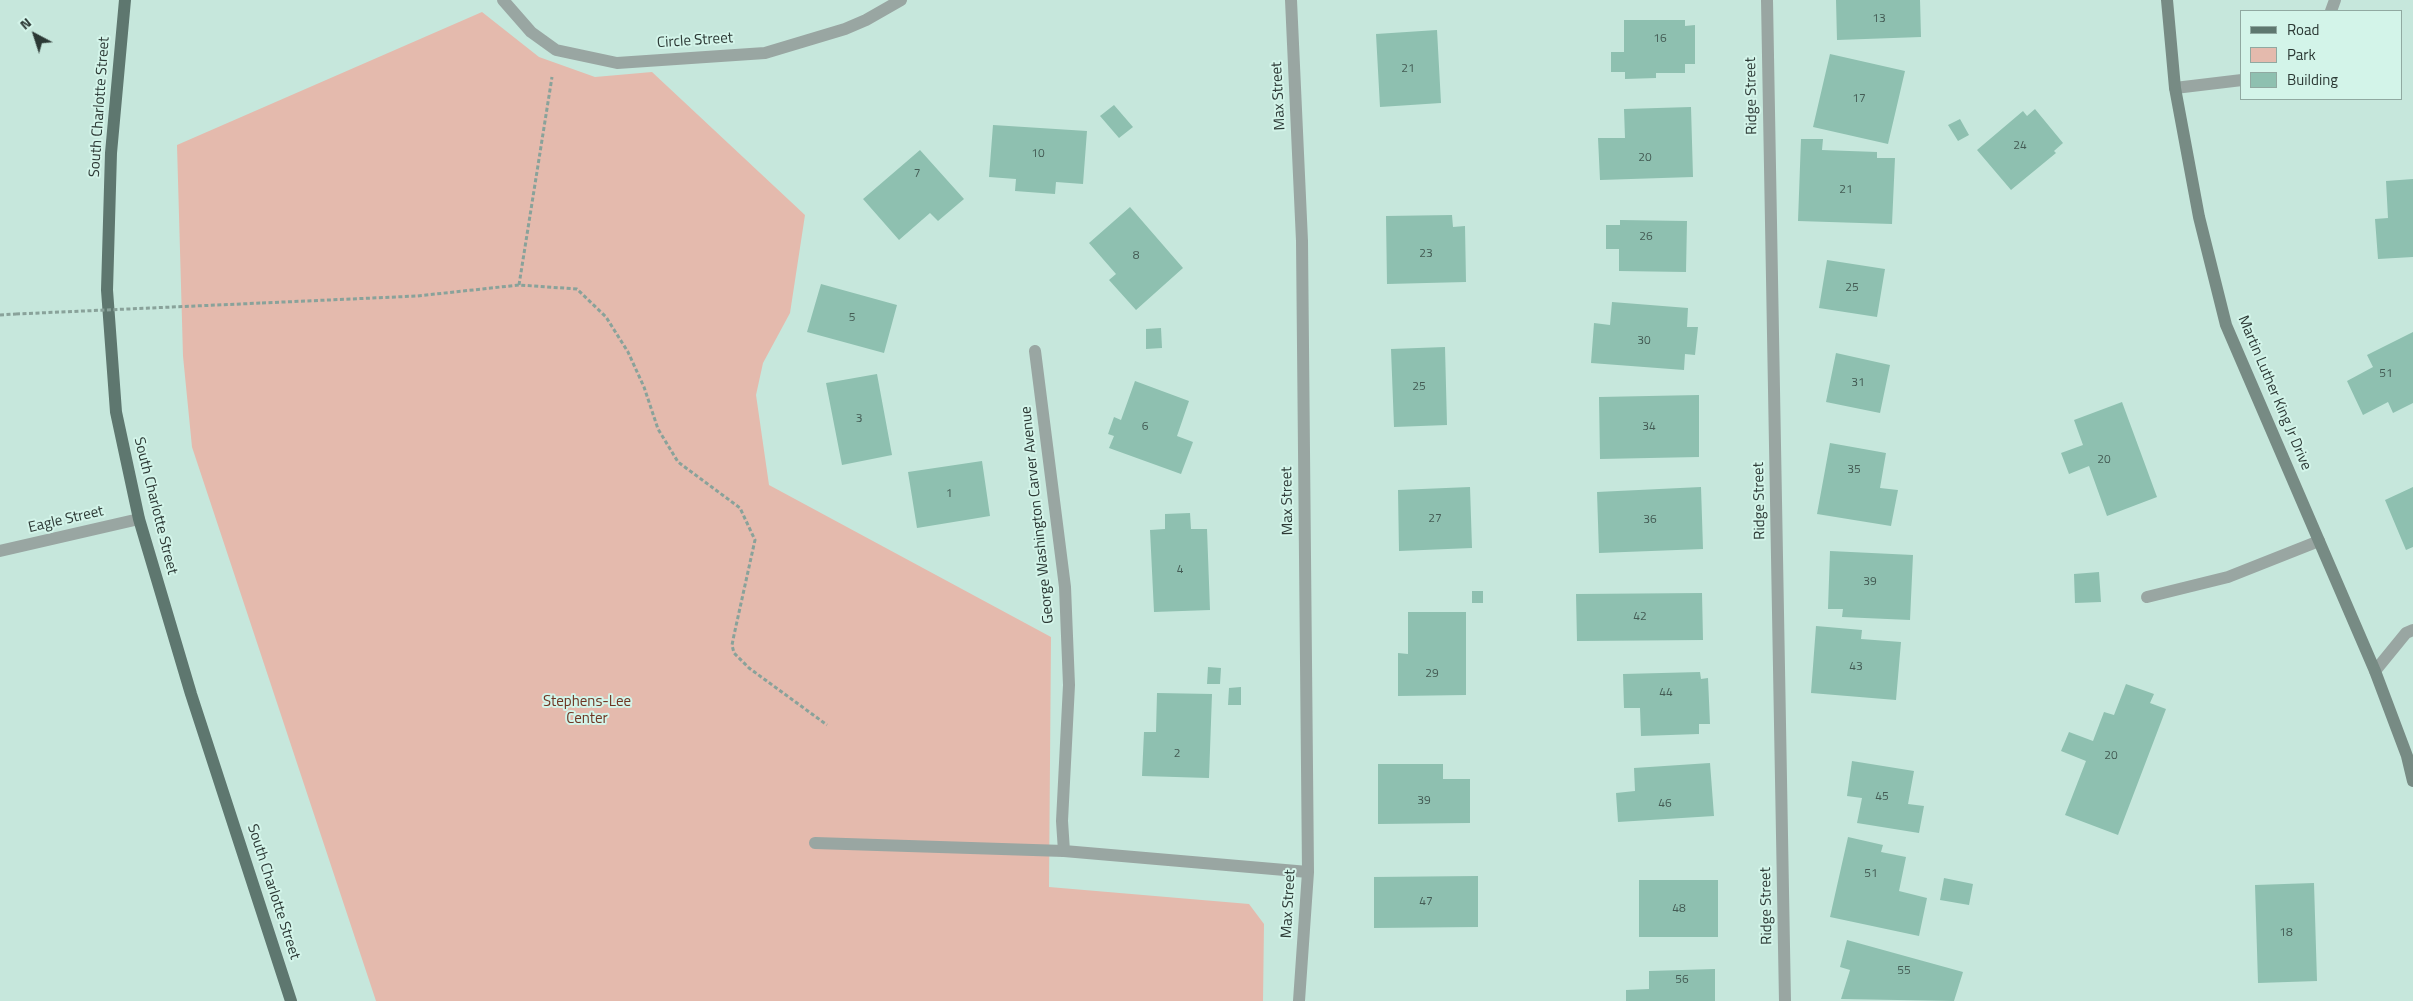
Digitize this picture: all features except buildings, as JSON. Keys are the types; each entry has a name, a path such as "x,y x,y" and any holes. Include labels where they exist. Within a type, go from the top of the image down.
{"main road":[{"name":"South Charlotte Street","path":"125,0 111,153 107,290 116,412 139,520 191,694 291,1001"},
{"name":"Martin Luther King Jr Drive","path":"2167,0 2175,88 2198,217 2226,325 2375,671 2407,756 2413,781"}],"street":[{"name":"Circle Street","path":"502,0 531,32 556,50 617,63 765,53 831,34 866,20 901,0"},
{"name":"Max Street","path":"1291,0 1302,241 1308,872 1299,1001"},
{"name":"Ridge Street","path":"1767,0 1785,1001"},
{"path":"2175,88 2240,80"},
{"name":"George Washington Carver Avenue","path":"1035,351 1065,588 1069,685 1062,820 1064,851"},
{"name":"Eagle Street","path":"0,551 139,520"},
{"path":"2147,597 2228,578 2319,540"},
{"path":"2375,671 2406,633 2413,630"},
{"path":"815,843 1064,851 1308,872"}],"path":[{"path":"519,285 556,50"},
{"path":"0,315 417,296 519,285 577,289 606,317 628,352 644,387 658,429 678,462 740,508 755,540 732,645 734,653 749,668 827,725"}],"green space":[{"name":"Stephens-Lee Center","path":"482,12 539,57 595,77 652,72 805,215 790,313 763,363 756,395 769,485 1051,637 1049,887 1249,904 1264,924 1263,1001 376,1001 192,447 183,356 177,145"}]}
